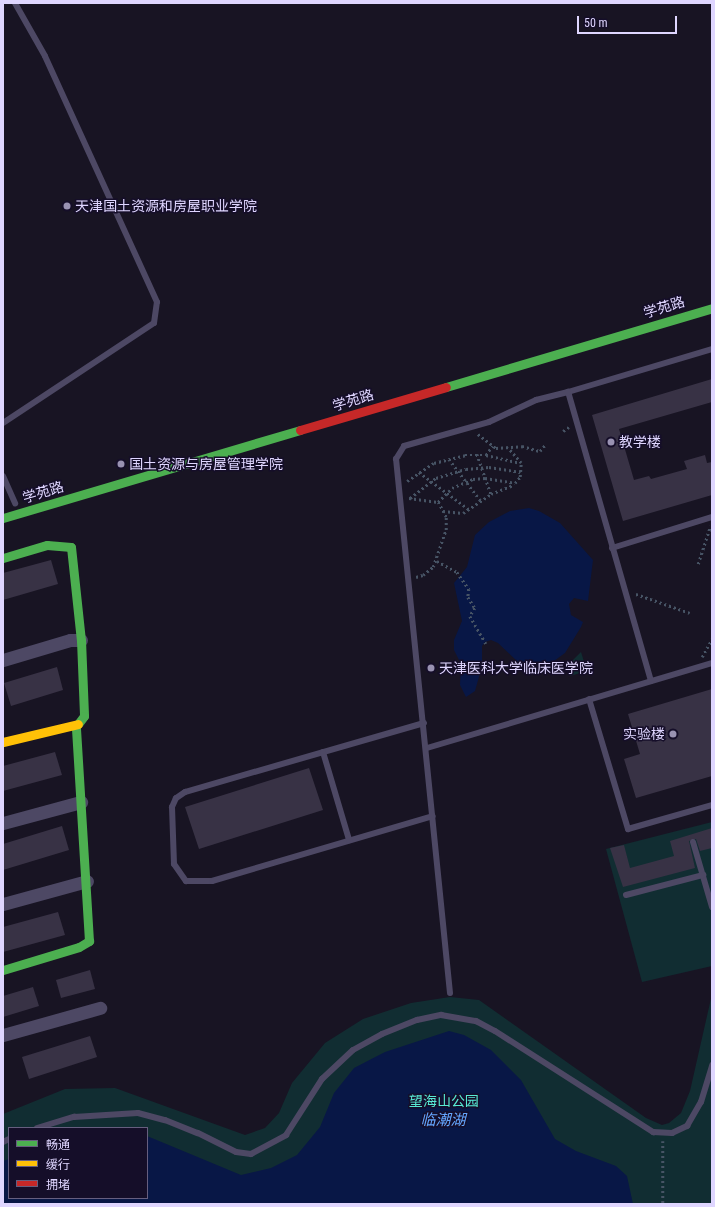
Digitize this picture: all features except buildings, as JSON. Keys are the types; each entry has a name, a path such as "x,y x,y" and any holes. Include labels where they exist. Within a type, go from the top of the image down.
{"street":[{"name":"学苑路","path":"3,518 712,308"},
{"name":"学苑路","path":"3,506 19,501"},
{"path":"3,558 47,545 71,547 81,640 84,716 76,726 3,742"},
{"path":"3,660 70,640 81,640"},
{"path":"3,970 78,947 89,941 87,881 76,726"},
{"path":"3,824 81,802"},
{"path":"3,904 87,881"},
{"path":"3,1035 100,1008"}],"lane":[{"path":"3,423 154,323 157,302 44,56 15,3"},
{"path":"450,993 427,748 396,459 404,446 475,426 536,400 568,392 712,349"},
{"path":"568,392 651,681"},
{"path":"3,476 19,501"},
{"path":"612,548 710,517"},
{"path":"427,748 712,663"},
{"path":"589,699 628,829 712,805"},
{"path":"424,723 185,792 176,798 170,817 174,864 186,881 212,881 433,816"},
{"path":"323,752 349,840"},
{"path":"693,842 712,907"},
{"path":"626,895 703,875"},
{"path":"40,1127 74,1117 138,1113 178,1125 236,1152 251,1154 286,1135 322,1079 353,1050 382,1034 417,1020 441,1015 476,1021 618,1111 654,1132 672,1133 687,1126 701,1102 712,1065"}],"path":[{"path":"475,426 479,435 492,446 508,448 522,446 540,451 545,445"},
{"path":"486,455 492,446"},
{"path":"442,510 456,514 470,510 490,494 515,483 521,472 521,463 508,448"},
{"path":"399,487 434,463 449,459 477,454 521,463"},
{"path":"477,454 490,494"},
{"path":"449,459 481,501"},
{"path":"401,504 431,481 458,471 481,467 521,472"},
{"path":"419,472 470,510"},
{"path":"438,502 446,492 465,480 485,478 515,483"},
{"path":"409,498 438,502"},
{"path":"409,579 423,575 437,561 447,524 438,502"},
{"path":"698,564 699,553 710,528 710,517"},
{"path":"437,561 457,572 469,589 468,597 475,608 470,616 486,644"},
{"path":"625,592 690,613"},
{"path":"698,667 712,639"},
{"path":"663,1133 663,1203"}],"green space":[{"path":"581,652 587,671 570,676 567,666"},
{"path":"712,822 712,966 642,982 606,849"},
{"name":"望海山公园","path":"712,994 712,1204 3,1204 3,1114 65,1089 115,1088 245,1135 265,1128 279,1113 292,1083 325,1043 363,1019 411,1003 450,997 479,1000 646,1118 662,1125 669,1123 681,1113 690,1091"}],"water":[{"path":"529,508 539,511 560,523 593,560 588,601 574,598 569,604 571,615 583,622 565,653 554,661 540,665 520,664 498,643 491,640 485,642 482,646 482,666 475,691 466,697 460,685 461,664 454,650 454,640 462,621 454,583 467,567 475,535 489,522 510,511"},
{"name":"临潮湖","path":"449,1031 464,1035 491,1050 521,1080 555,1139 576,1151 616,1166 627,1176 633,1204 3,1204 3,1161 8,1159 8,1199 148,1199 148,1136 241,1175 271,1168 297,1155 320,1127 334,1093 354,1068 385,1052"}],"traffic: fast":[{"path":"446,387 712,308"},
{"path":"3,518 300,430"},
{"path":"3,558 47,545 71,547 81,640 84,716 78,724"},
{"path":"3,970 79,947 89,941 76,726"}],"traffic: slow":[{"path":"3,742 78,724"}],"traffic: jam":[{"path":"300,430 446,387"}],"place":[{"name":"天津国土资源和房屋职业学院","path":"67,206"},
{"name":"教学楼","path":"611,442"},
{"name":"国土资源与房屋管理学院","path":"121,464"},
{"name":"天津医科大学临床医学院","path":"431,668"},
{"name":"实验楼","path":"673,734"}]}
